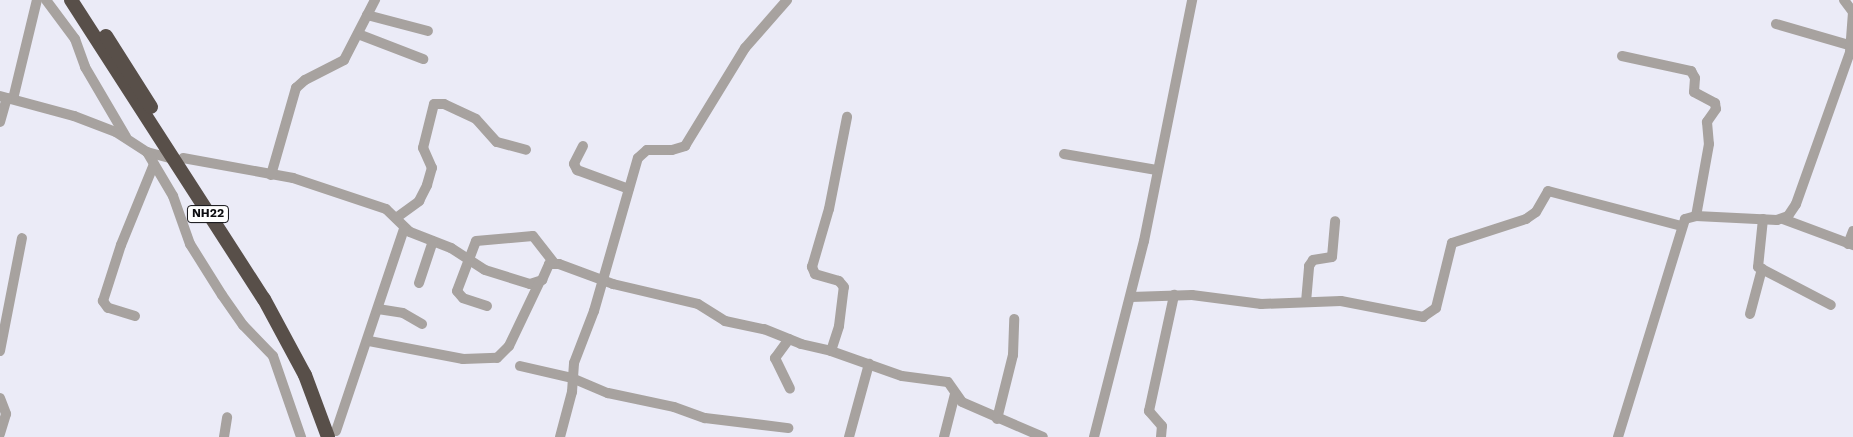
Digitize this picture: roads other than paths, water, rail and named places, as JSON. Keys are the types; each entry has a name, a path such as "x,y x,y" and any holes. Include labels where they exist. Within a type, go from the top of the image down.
{"highway":[{"name":"NH22","path":"71,0 179,159"},
{"name":"NH22","path":"82,0 264,299 296,357 334,435"}],"street":[{"path":"0,122 36,0"},
{"path":"46,0 75,39 85,67 128,140"},
{"path":"271,175 296,88 305,80 344,60 375,0"},
{"path":"560,437 574,363 602,280 641,152 679,150 688,142 745,48 787,0"},
{"path":"1094,437 1131,297 1192,0"},
{"path":"1783,219 1796,204 1852,46 1852,12 1844,0"},
{"path":"367,15 428,31"},
{"path":"1776,24 1852,46"},
{"path":"358,34 423,59"},
{"path":"1622,56 1691,71 1695,78 1694,92 1715,103 1716,109 1707,122 1709,144 1696,216"},
{"path":"7,98 74,116 110,129 148,152 293,178 346,195 386,209 404,229 450,248 485,270 530,284 539,283"},
{"path":"396,218 419,201 427,186 432,168 423,148 434,104 444,104 476,119 496,142 526,150"},
{"path":"831,351 839,326 844,287 839,281 815,274 812,267 828,208 847,117"},
{"path":"583,146 574,164 577,170 629,190"},
{"path":"148,152 173,196 190,244 243,325 273,356 301,437"},
{"path":"1064,154 1157,170"},
{"path":"135,316 108,308 103,301 121,245 154,164"},
{"path":"1131,297 1174,295 1261,304 1306,302 1358,303 1427,316 1439,301 1452,244 1526,219 1536,212 1545,194 1553,190 1681,226"},
{"path":"1618,437 1681,226 1685,219 1696,216 1783,219 1851,245 1853,230"},
{"path":"1763,219 1756,263 1762,270 1831,305"},
{"path":"1306,302 1309,266 1313,260 1332,257 1335,221"},
{"path":"334,435 369,341 404,229"},
{"path":"487,306 459,295 458,286 467,260 479,239 529,234 537,238 543,252 554,262 602,280 698,304 725,321 764,329 902,376 948,382 962,402 997,419 1043,437"},
{"path":"0,351 22,238"},
{"path":"419,283 433,241"},
{"path":"369,341 463,359 496,358 509,346 547,268 554,262"},
{"path":"1750,314 1762,270"},
{"path":"1161,437 1162,426 1149,410 1174,295"},
{"path":"378,309 403,313 422,324"},
{"path":"997,419 1013,355 1014,319"},
{"path":"789,339 776,358 790,389"},
{"path":"848,437 869,364"},
{"path":"520,366 572,378 608,394 674,406 705,418 788,428"},
{"path":"944,437 955,394"},
{"path":"0,398 6,414 0,434"},
{"path":"224,437 227,417"}]}
